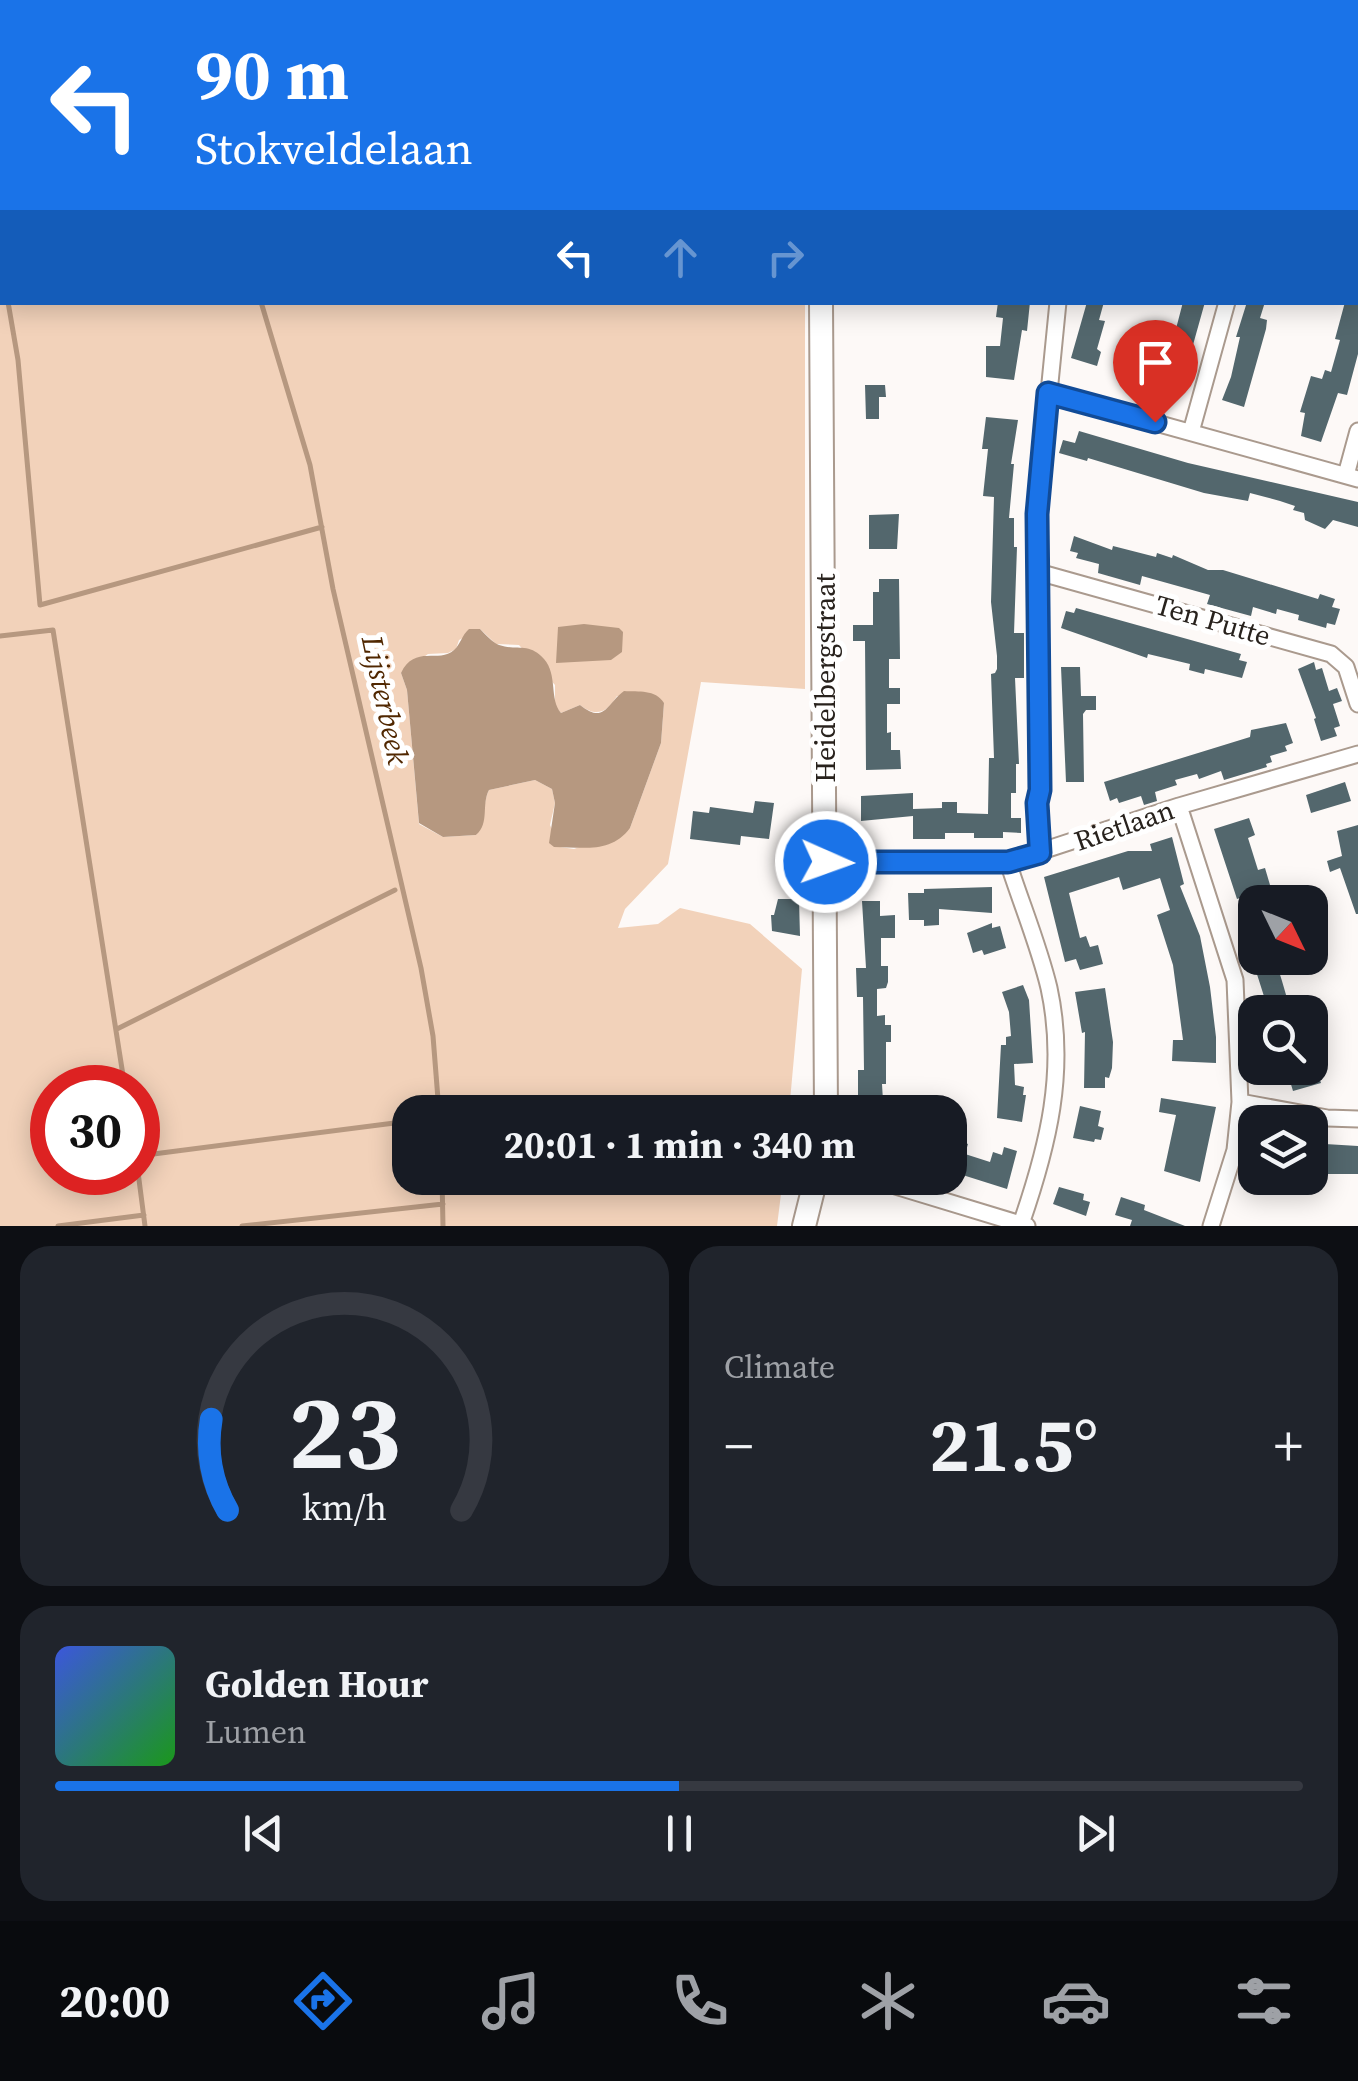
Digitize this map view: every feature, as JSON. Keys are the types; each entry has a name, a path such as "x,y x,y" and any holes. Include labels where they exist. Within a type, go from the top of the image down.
{"main road":[{"name":"Heidelbergstraat","path":"822,305 826,1095"},
{"path":"804,1226 812,1195"}],"street":[{"path":"1040,853 1037,514 1058,305"},
{"path":"1190,432 1225,305"},
{"path":"1048,393 1352,477 1358,431"},
{"name":"Ten Putte","path":"1038,572 1331,654 1346,667 1358,704"},
{"name":"Rietlaan","path":"826,862 1008,862 1179,806 1358,754"},
{"path":"1179,806 1235,980 1240,1102 1235,1150 1211,1226"},
{"path":"924,1195 1024,1225 1046,1145 1054,1109 1057,1065 1049,988 1008,862"},
{"path":"1240,1102 1327,1118 1358,1119"}],"shaded area":[{"path":"0,305 805,305 805,689 701,682 668,864 625,909 618,928 658,924 680,908 750,924 802,969 791,1095 392,1095 392,1195 781,1195 777,1226 0,1226","holes":["480,629 496,644 519,645 555,685 555,706 561,713 580,705 601,711 617,696 664,703 661,743 630,828 574,849 560,847 550,825 555,803 552,789 535,780 489,790 476,835 443,837 419,824 407,690 401,673 428,654 456,649 459,640"]},
{"path":"584,624 619,628 623,632 622,652 611,660 556,663 558,627"},
{"path":"469,629 480,629 499,645 528,649 544,659 561,713 580,705 600,713 624,691 651,693 664,703 661,743 630,828 614,842 595,847 554,847 549,843 555,803 552,789 535,780 489,790 483,825 476,835 443,837 419,823 407,690 401,673 413,659 448,654"}],"building":[{"path":"998,305 1030,305 1014,380 986,377 986,346 1000,346 1003,318 996,317"},
{"path":"1086,305 1103,305 1099,320 1105,321 1097,366 1071,358"},
{"path":"1182,305 1204,305 1191,352 1182,349 1166,398 1144,392 1156,348 1164,350 1166,342 1172,344"},
{"path":"1246,305 1264,305 1260,318 1267,320 1266,329 1244,407 1222,400 1240,337 1236,337"},
{"path":"1344,305 1358,305 1358,354 1347,395 1338,393 1321,442 1301,436 1305,413 1300,412 1311,376 1322,379 1325,370 1331,372 1340,340 1335,339"},
{"path":"865,385 885,385 886,397 879,397 879,419 866,419"},
{"path":"986,417 1018,420 1009,518 1014,518 1017,547 1014,633 1024,633 1024,678 1015,678 1019,764 1016,793 1011,793 1011,818 1021,818 1021,833 1003,832 1003,838 974,838 974,833 945,833 945,839 913,839 913,816 861,821 861,796 913,793 913,809 942,808 942,802 957,802 957,813 988,814 989,758 994,758 991,674 997,669 997,656 991,602 994,497 983,496 988,449 982,449"},
{"path":"1079,431 1188,463 1358,502 1358,527 1333,520 1325,529 1305,520 1304,513 1293,510 1295,506 1280,501 1250,493 1248,501 1204,493 1059,453 1063,440 1075,443"},
{"path":"899,514 897,549 869,549 869,515"},
{"path":"1074,536 1112,550 1113,546 1156,557 1157,553 1172,558 1173,555 1208,570 1223,570 1318,599 1320,594 1335,599 1332,607 1340,609 1335,625 1327,623 1326,628 1277,609 1276,614 1253,607 1251,616 1207,604 1210,595 1142,576 1140,585 1098,573 1099,564 1076,558 1078,553 1070,551"},
{"path":"879,579 899,579 900,659 889,659 889,688 900,688 900,704 887,704 887,733 891,732 891,750 900,750 901,769 866,770 865,641 853,641 853,625 873,625 873,592 879,592"},
{"path":"1076,608 1241,654 1239,660 1247,662 1242,678 1205,669 1204,674 1189,670 1190,664 1148,654 1147,658 1061,628 1066,611 1074,613"},
{"path":"1314,662 1316,670 1322,668 1329,691 1337,688 1342,701 1333,704 1340,726 1334,728 1337,736 1321,741 1298,669"},
{"path":"1061,667 1080,667 1081,696 1096,696 1096,710 1083,714 1084,782 1066,782"},
{"path":"1286,723 1293,743 1285,746 1287,751 1270,756 1272,762 1267,767 1224,780 1221,771 1199,779 1197,774 1175,780 1177,785 1155,792 1157,801 1144,805 1141,796 1119,803 1117,798 1110,801 1104,782 1250,737 1251,730"},
{"path":"1345,782 1351,801 1311,813 1306,795"},
{"path":"755,801 774,803 769,839 741,836 740,845 690,839 693,811 709,813 710,807 753,813"},
{"path":"1249,818 1255,835 1248,838 1258,870 1265,868 1270,885 1238,885 1237,899 1214,829"},
{"path":"1358,825 1356,914 1340,868 1330,872 1327,861 1342,856 1337,831"},
{"path":"1172,837 1184,884 1180,886 1200,936 1210,987 1216,1063 1172,1061 1173,1040 1183,1040 1173,965 1157,915 1170,910 1160,878 1123,890 1119,877 1069,893 1080,938 1086,936 1090,947 1098,945 1103,964 1080,970 1076,959 1065,962 1044,877 1128,851 1152,851 1150,844"},
{"path":"992,887 992,913 939,909 939,925 924,926 924,920 909,920 908,893"},
{"path":"778,899 799,899 800,936 772,931 771,915"},
{"path":"862,901 880,901 880,916 895,915 895,938 881,938 881,966 888,966 888,982 886,988 877,989 877,1016 885,1015 885,1025 891,1025 883,1095 858,1095 858,1070 864,1070 863,997 857,997 856,968 866,968"},
{"path":"992,923 992,928 1000,926 1006,948 984,955 982,950 973,953 967,933"},
{"path":"1257,975 1280,975 1286,995 1264,995"},
{"path":"1023,985 1029,1000 1033,1063 1014,1064 1015,1085 1024,1087 1026,1095 1022,1122 997,1118 1001,1045 1006,1045 1006,1037 1011,1036 1002,992"},
{"path":"1105,988 1113,1042 1112,1068 1109,1078 1105,1077 1105,1088 1084,1088 1085,1032 1082,1033 1075,992"},
{"path":"1291,1085 1314,1085 1293,1091"},
{"path":"1161,1098 1216,1107 1200,1182 1164,1171 1176,1115 1159,1112"},
{"path":"1080,1106 1101,1111 1101,1140 1073,1138"},
{"path":"1328,1144 1358,1146 1358,1174 1328,1174"},
{"path":"1004,1147 1017,1151 1007,1189 967,1176 967,1155 990,1162 993,1152 1002,1155"},
{"path":"1059,1187 1084,1194 1083,1200 1090,1202 1086,1216 1053,1204"},
{"path":"1121,1197 1185,1226 1130,1226 1132,1220 1115,1215"}],"waterway":[{"path":"9,305 18,360 40,605 322,527"},
{"name":"Lijsterbeek","path":"262,305 310,465 333,589 421,968 433,1036 438,1095"},
{"path":"0,636 53,630 121,1065"},
{"path":"117,1029 395,890"},
{"path":"160,1153 392,1123"},
{"path":"141,1195 145,1226"},
{"name":"Lijsterbeek","path":"442,1195 443,1226"},
{"path":"242,1226 443,1204"},
{"path":"58,1226 144,1215"}],"route":[{"path":"826,862 1008,862 1040,853 1037,514 1048,393 1155,422"}]}
